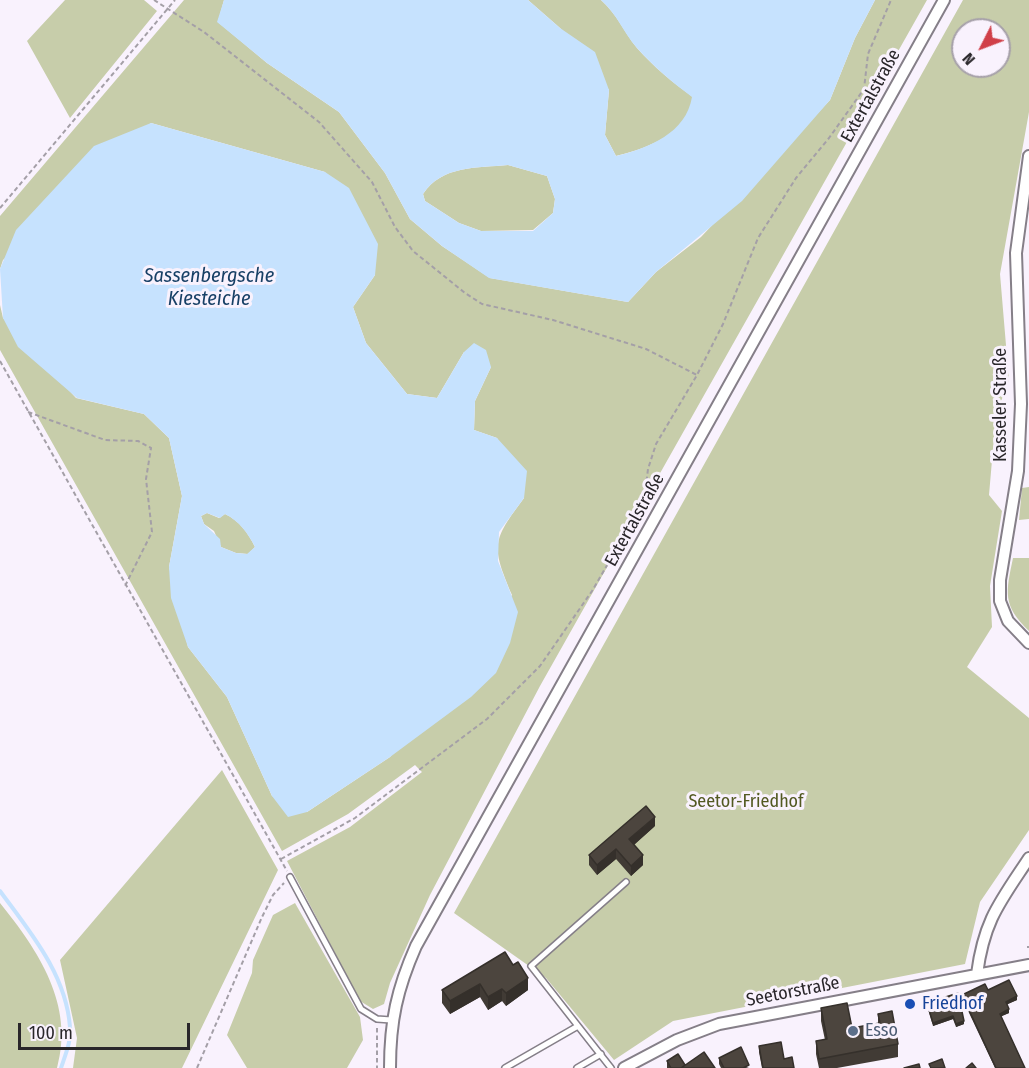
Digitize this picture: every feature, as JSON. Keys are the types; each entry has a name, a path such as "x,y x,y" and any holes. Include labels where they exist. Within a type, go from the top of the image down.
{"street":[{"name":"Extertalstraße","path":"390,1068 391,1020 400,981 416,946 944,0"},
{"name":"Kasseler Straße","path":"1029,156 1016,253 1021,404 1018,471 1000,591 1000,601 1008,621 1029,643"},
{"path":"977,974 981,943 988,922 1029,858"},
{"name":"Seetorstraße","path":"624,1068 677,1040 719,1024 1029,965"}],"lane":[{"path":"290,877 361,1009 377,1019 391,1020"},
{"path":"611,1068 531,966 626,882"},
{"path":"505,1068 578,1026"},
{"path":"577,1068 601,1054"}],"path":[{"path":"154,0 204,32 319,122 372,182 395,226 413,251 444,278 482,304 553,320 646,349 697,375"},
{"path":"0,208 175,0"},
{"path":"281,859 355,818 487,719 540,666 592,591 644,502 648,469 656,444 697,375 723,324 758,238 796,178 829,138 864,89 868,54 891,0"},
{"path":"0,362 290,877 273,895 262,917 197,1068"},
{"path":"28,412 105,440 138,441 151,448 146,479 152,532 125,586"},
{"path":"377,1019 377,1068"}],"green space":[{"path":"65,0 144,0 157,11 70,118 27,41"},
{"path":"184,0 224,0 218,22 267,63 339,112 385,173 410,219 442,246 490,278 628,302 656,272 701,237 830,100 855,38 875,0 927,0 540,686 430,895 390,983 384,1004 373,1009 360,1001 287,861 350,827 422,772 415,765 348,814 282,851 0,350 0,305 3,318 76,398 144,414 169,438 182,496 169,567 188,647 227,697 272,796 307,812 390,757 512,595 501,565 498,544 506,524 524,498 497,438 474,430 475,401 491,367 464,352 437,398 407,394 366,343 353,307 375,275 325,172 151,123 3,260 0,269 0,216"},
{"path":"528,0 601,0 612,11 643,55 693,97 689,115 665,137 646,147 616,156 605,135 609,90 560,28"},
{"name":"Seetor-Friedhof","path":"963,0 1029,0 1029,112 1000,274 1009,381 996,414 989,495 1002,511 990,586 992,627 967,667 1029,718 1029,830 980,902 965,964 673,1021 614,1060 546,978 454,913 951,22 951,78 1011,78 1011,18 953,18"},
{"path":"508,165 547,176 555,199 553,213 533,230 481,231 459,223 425,201 423,194 431,185 450,173 473,168"},
{"path":"1029,487 1029,519 1019,520 1022,488"},
{"path":"207,513 219,518 225,514 235,520 255,547 248,554 236,553 221,547 214,531 204,524 201,516"},
{"path":"1013,558 1029,558 1029,631 1014,613 1008,598"},
{"path":"222,770 278,870 182,1068 73,1068 77,1038 60,960"},
{"path":"0,903 39,959 57,1000 61,1022 61,1045 57,1068 0,1068"},
{"path":"295,903 360,1017 363,1040 347,1068 247,1068 227,1035 252,973 253,960 273,915"}],"water":[{"path":"224,0 528,0 560,28 595,52 609,90 605,135 616,156 664,137 682,120 692,97 643,55 601,0 875,0 855,38 830,100 742,201 656,272 628,302 489,278 442,246 410,219 385,173 339,112 267,63 217,22","holes":["508,165 547,176 555,199 553,213 533,231 481,231 459,223 425,201 423,194 440,178 450,173 473,168"]},
{"name":"Sassenbergsche Kiesteiche","path":"151,123 325,172 349,188 378,244 375,275 353,307 366,343 407,394 437,398 464,352 474,343 486,350 491,367 475,401 474,430 497,438 527,471 524,498 499,532 498,561 518,612 510,643 496,673 471,697 390,757 307,812 288,817 272,796 227,697 188,647 171,598 169,567 182,496 169,438 144,414 77,398 18,347 3,318 0,269 16,230 94,146","holes":["207,513 220,518 225,514 235,520 255,547 247,554 236,553 221,547 220,539 204,524 201,516"]}],"building":[{"path":"646,806 655,817 629,839 643,855 631,866 616,849 597,865 589,855"},
{"path":"505,952 513,965 518,962 528,978 506,993 502,989 488,997 480,984 450,1001 442,990"},
{"path":"1009,980 1017,996 1006,1002 1009,1009 1000,1014 1025,1068 996,1068 962,995 985,984 988,990"},
{"path":"958,993 964,1021 956,1024 953,1016 933,1023 927,1003"},
{"path":"847,1003 852,1028 880,1023 878,1014 892,1011 898,1044 819,1059 816,1041 827,1039 821,1008"},
{"path":"781,1042 784,1059 792,1057 794,1068 763,1068 759,1046"},
{"path":"741,1047 749,1065 743,1068 724,1068 719,1058"},
{"path":"704,1052 715,1068 681,1068"},
{"path":"678,1054 685,1065 681,1068 671,1068 667,1061"},
{"path":"942,1059 945,1068 931,1068 929,1064"},
{"path":"972,1063 976,1068 966,1068"},
{"path":"919,1064 920,1068 904,1068"}],"waterway":[{"path":"0,891 45,954 62,989 67,1008 70,1037 61,1068"}],"place":[{"name":"Friedhof","path":"910,1004"},
{"name":"Esso","path":"853,1031"}]}
